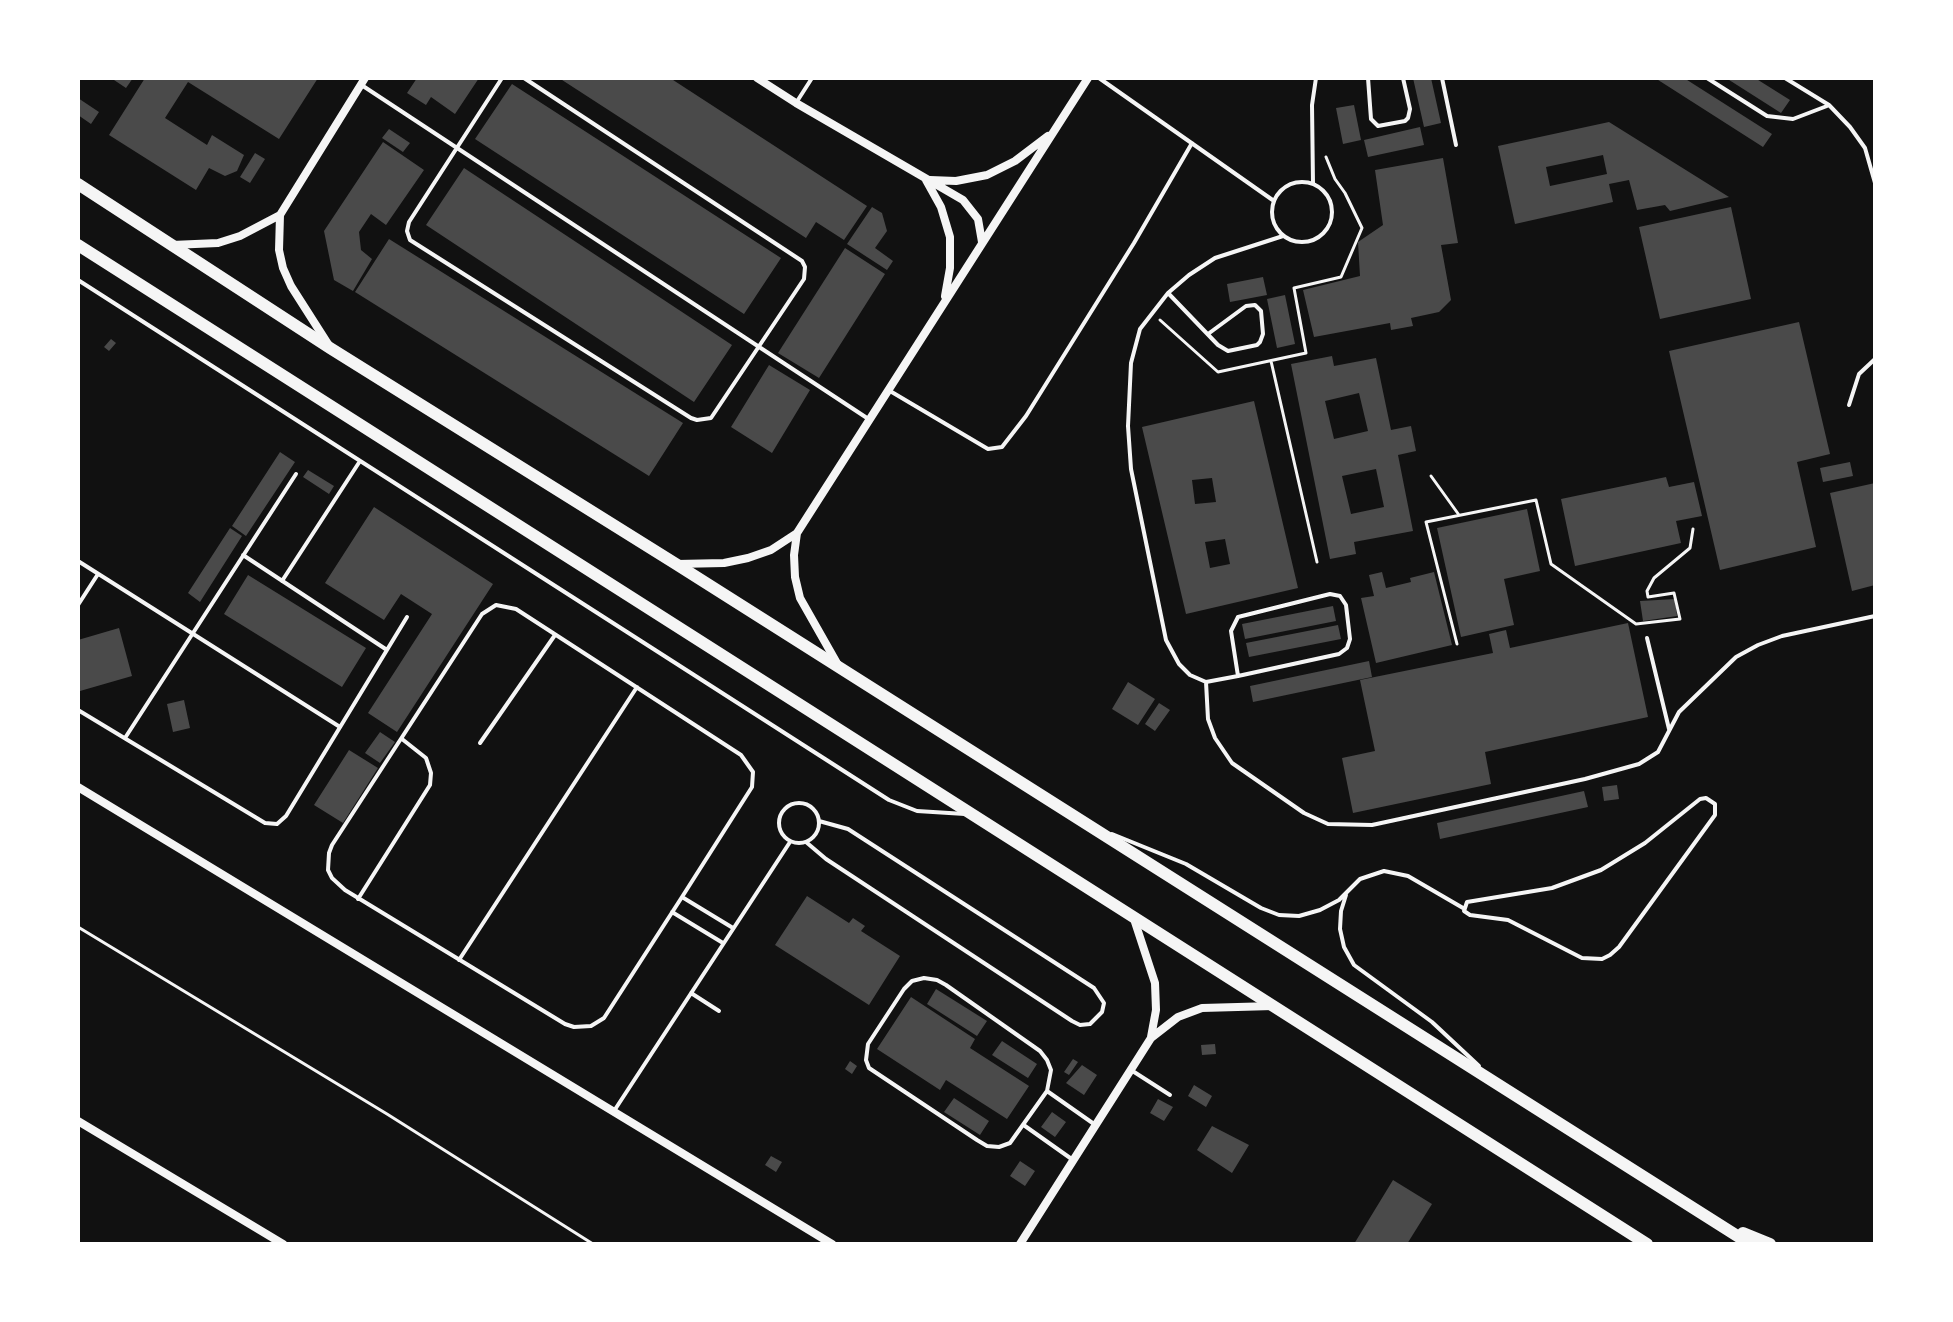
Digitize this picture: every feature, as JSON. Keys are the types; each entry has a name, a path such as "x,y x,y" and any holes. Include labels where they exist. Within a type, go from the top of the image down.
{"main road":[{"path":"78,184 330,348 1750,1244"},
{"path":"78,245 1647,1244"},
{"path":"1709,1218 1770,1244"}],"street":[{"path":"757,78 963,200 978,219 982,244"},
{"path":"676,564 712,564 748,558 771,550 797,533 1088,78"},
{"path":"330,348 283,268 279,242 280,215 363,82"},
{"path":"925,179 956,181 987,175 1015,161 1054,131"},
{"path":"925,179 941,207 950,237 950,268 942,307"},
{"path":"172,245 218,243 240,236 280,215"},
{"path":"797,533 795,577 800,598 840,668"},
{"path":"78,787 832,1244"},
{"path":"1133,916 1155,983 1156,1010 1151,1038"},
{"path":"1020,1244 1151,1038 1178,1017 1202,1008 1276,1006"},
{"path":"78,1121 283,1244"}],"lane":[{"path":"502,78 407,226 408,236 414,244 697,420 711,418 804,279 802,261 524,78"},
{"path":"796,103 812,78"},
{"path":"1099,78 1274,201"},
{"path":"1313,184 1312,105 1316,78"},
{"path":"1368,78 1371,119 1378,126 1408,118 1410,109 1403,78"},
{"path":"1442,78 1456,145"},
{"path":"1707,78 1767,116 1793,119 1829,105"},
{"path":"1785,78 1829,105 1859,138 1871,163 1875,183"},
{"path":"363,82 457,148 870,420"},
{"path":"890,391 988,449 1002,447 1026,416 1192,143"},
{"path":"1294,183 1313,184 1324,191 1331,202 1333,215 1329,227 1320,237 1308,242 1283,236 1275,226 1272,214 1274,201 1294,183"},
{"path":"1238,676 1231,631 1238,617 1330,594 1344,600 1350,639 1344,651 1238,676 1206,682 1190,675 1179,664 1166,640 1131,469 1128,426 1131,363 1140,329 1151,312 1189,275 1215,258 1283,236"},
{"path":"78,280 889,800 917,811 973,814"},
{"path":"1168,293 1218,345 1228,351 1257,345 1263,334 1261,311 1255,305 1246,306 1208,334"},
{"path":"1849,405 1859,374 1875,359"},
{"path":"282,581 360,461"},
{"path":"125,738 296,474"},
{"path":"243,555 387,650"},
{"path":"78,561 340,727"},
{"path":"78,605 98,574"},
{"path":"496,605 510,606 637,687 741,755 753,772 752,787 604,1018 591,1026 565,1024 358,899 332,878 328,870 329,853 488,609 496,605"},
{"path":"1206,682 1208,719 1215,738 1232,763 1304,813 1328,824 1372,825 1627,768 1650,759 1658,752 1679,712 1736,657 1782,636 1875,616"},
{"path":"78,710 271,824 282,821 407,617"},
{"path":"480,743 555,635"},
{"path":"1647,638 1669,729"},
{"path":"459,960 637,687"},
{"path":"358,899 430,785 431,773 426,758 402,739"},
{"path":"1091,828 1163,853 1279,915 1299,916 1329,906 1367,875 1392,871 1408,876 1463,908 1466,914 1508,920 1582,958 1602,959 1619,947 1715,815 1715,804 1706,798 1700,799 1624,857 1577,880 1526,894 1467,902 1463,908"},
{"path":"800,803 816,812 819,821 814,837 806,842 790,842 779,827 783,810 800,803"},
{"path":"806,842 826,859 1072,1021 1080,1025 1090,1024 1102,1012 1104,1003 1094,988 848,829 819,821"},
{"path":"613,1112 790,842"},
{"path":"1347,893 1341,911 1340,929 1344,947 1354,965 1447,1035 1491,1080"},
{"path":"682,897 733,928"},
{"path":"672,912 723,943"},
{"path":"924,978 937,980 1040,1051 1051,1070 1047,1091 1025,1126 1010,1143 999,1147 987,1146 875,1074 866,1060 868,1044 912,981 924,978"},
{"path":"691,993 719,1011"},
{"path":"1131,1070 1170,1095"},
{"path":"1047,1091 1097,1125"},
{"path":"1025,1126 1073,1160"}],"path":[{"path":"1151,312 1218,372 1306,353 1294,288 1341,277 1362,228 1330,171 1325,151"},
{"path":"1271,361 1317,562"},
{"path":"1431,476 1459,515"},
{"path":"1457,644 1426,522 1536,500 1551,564 1636,624 1680,619 1674,593 1648,597 1647,591 1650,582 1690,548 1693,529"},
{"path":"78,927 387,1114 593,1244"}],"building":[{"path":"111,78 133,78 126,88"},
{"path":"145,78 318,78 279,139 188,82 165,118 207,145 212,135 244,155 237,171 225,176 209,168 196,190 109,135"},
{"path":"417,78 479,78 455,114 431,97 426,105 407,93"},
{"path":"559,78 670,78 867,206 844,240 816,222 806,238"},
{"path":"1413,78 1431,78 1441,123 1424,127"},
{"path":"1655,78 1684,78 1772,134 1763,147"},
{"path":"1726,78 1755,78 1790,100 1781,113"},
{"path":"512,84 781,258 744,314 475,139"},
{"path":"78,98 99,112 91,124 78,115"},
{"path":"1354,105 1361,140 1343,144 1336,108"},
{"path":"1609,122 1729,197 1670,211 1665,205 1637,210 1629,180 1609,184 1613,202 1515,224 1498,146","holes":["1603,155 1607,174 1550,186 1546,167"]},
{"path":"1420,127 1424,145 1368,157 1364,140"},
{"path":"389,129 410,143 403,152 382,138"},
{"path":"383,142 424,170 386,225 371,214 359,232 361,250 372,259 353,291 334,280 324,231"},
{"path":"255,153 265,159 250,183 240,177"},
{"path":"1443,158 1458,243 1441,245 1451,300 1439,312 1411,318 1413,326 1391,330 1390,323 1314,337 1303,290 1360,276 1358,242 1383,225 1375,170"},
{"path":"464,168 732,345 694,402 426,225"},
{"path":"872,207 882,213 887,231 875,248 893,261 887,270 847,244"},
{"path":"1731,207 1751,299 1660,319 1639,227"},
{"path":"389,239 683,423 649,476 355,292"},
{"path":"845,248 885,274 819,378 778,353"},
{"path":"1263,277 1267,295 1230,302 1227,284"},
{"path":"1285,295 1295,344 1277,348 1267,299"},
{"path":"1799,322 1830,454 1797,462 1816,547 1720,570 1669,351"},
{"path":"111,339 116,343 109,351 104,347"},
{"path":"1332,356 1334,366 1376,358 1391,430 1411,426 1416,451 1398,455 1413,531 1354,542 1356,554 1330,559 1291,364","holes":["1359,393 1368,431 1334,439 1325,401","1376,469 1384,507 1351,514 1342,476"]},
{"path":"769,365 810,390 772,453 731,427"},
{"path":"1254,401 1298,588 1186,614 1142,427","holes":["1212,478 1216,502 1195,504 1192,480","1225,539 1230,564 1210,568 1205,542"]},
{"path":"280,452 295,462 246,536 232,526"},
{"path":"1850,462 1853,476 1823,482 1820,468"},
{"path":"308,470 334,486 329,494 303,477"},
{"path":"1666,477 1669,487 1694,482 1702,516 1676,521 1681,543 1575,566 1561,499"},
{"path":"1875,483 1875,585 1852,591 1830,493"},
{"path":"374,507 493,584 397,732 368,713 432,614 401,594 384,620 325,583"},
{"path":"1527,509 1540,571 1504,579 1514,625 1461,637 1437,528"},
{"path":"230,528 242,536 200,602 188,593"},
{"path":"1382,572 1386,588 1434,572 1452,645 1376,663 1361,598 1374,596 1369,575"},
{"path":"248,575 366,648 342,687 224,614"},
{"path":"1675,599 1677,616 1643,621 1640,601"},
{"path":"1333,606 1336,621 1245,639 1242,624"},
{"path":"1628,623 1648,717 1485,752 1491,784 1353,813 1342,758 1375,751 1360,680 1493,653 1489,634 1506,630 1510,648"},
{"path":"1338,625 1341,639 1249,657 1246,643"},
{"path":"119,628 132,676 80,691 78,640"},
{"path":"1369,661 1372,677 1253,702 1250,686"},
{"path":"1128,682 1155,699 1138,725 1112,709"},
{"path":"184,700 190,728 173,732 167,704"},
{"path":"1159,703 1170,710 1155,731 1145,724"},
{"path":"380,732 395,742 380,763 365,753"},
{"path":"349,750 378,768 343,823 314,805"},
{"path":"1617,785 1619,799 1604,801 1602,787"},
{"path":"1584,791 1588,807 1440,839 1437,823"},
{"path":"807,896 849,923 853,918 865,926 861,931 900,956 869,1005 775,945"},
{"path":"936,989 987,1021 977,1036 927,1004"},
{"path":"911,997 975,1039 970,1048 1029,1086 1007,1119 946,1080 940,1090 877,1049"},
{"path":"1002,1041 1037,1064 1028,1078 992,1055"},
{"path":"1215,1044 1216,1054 1202,1055 1201,1045"},
{"path":"1073,1059 1078,1062 1069,1075 1064,1072"},
{"path":"850,1061 857,1066 852,1074 845,1069"},
{"path":"1082,1065 1097,1075 1084,1095 1066,1083"},
{"path":"1194,1085 1212,1096 1206,1107 1188,1096"},
{"path":"954,1098 989,1121 980,1135 944,1112"},
{"path":"1158,1099 1173,1107 1164,1121 1150,1113"},
{"path":"1052,1112 1066,1122 1055,1137 1041,1127"},
{"path":"1212,1126 1249,1145 1232,1173 1197,1150"},
{"path":"771,1156 782,1162 776,1172 765,1165"},
{"path":"1020,1161 1035,1171 1025,1186 1010,1176"},
{"path":"1393,1180 1432,1204 1407,1244 1354,1244"}]}
